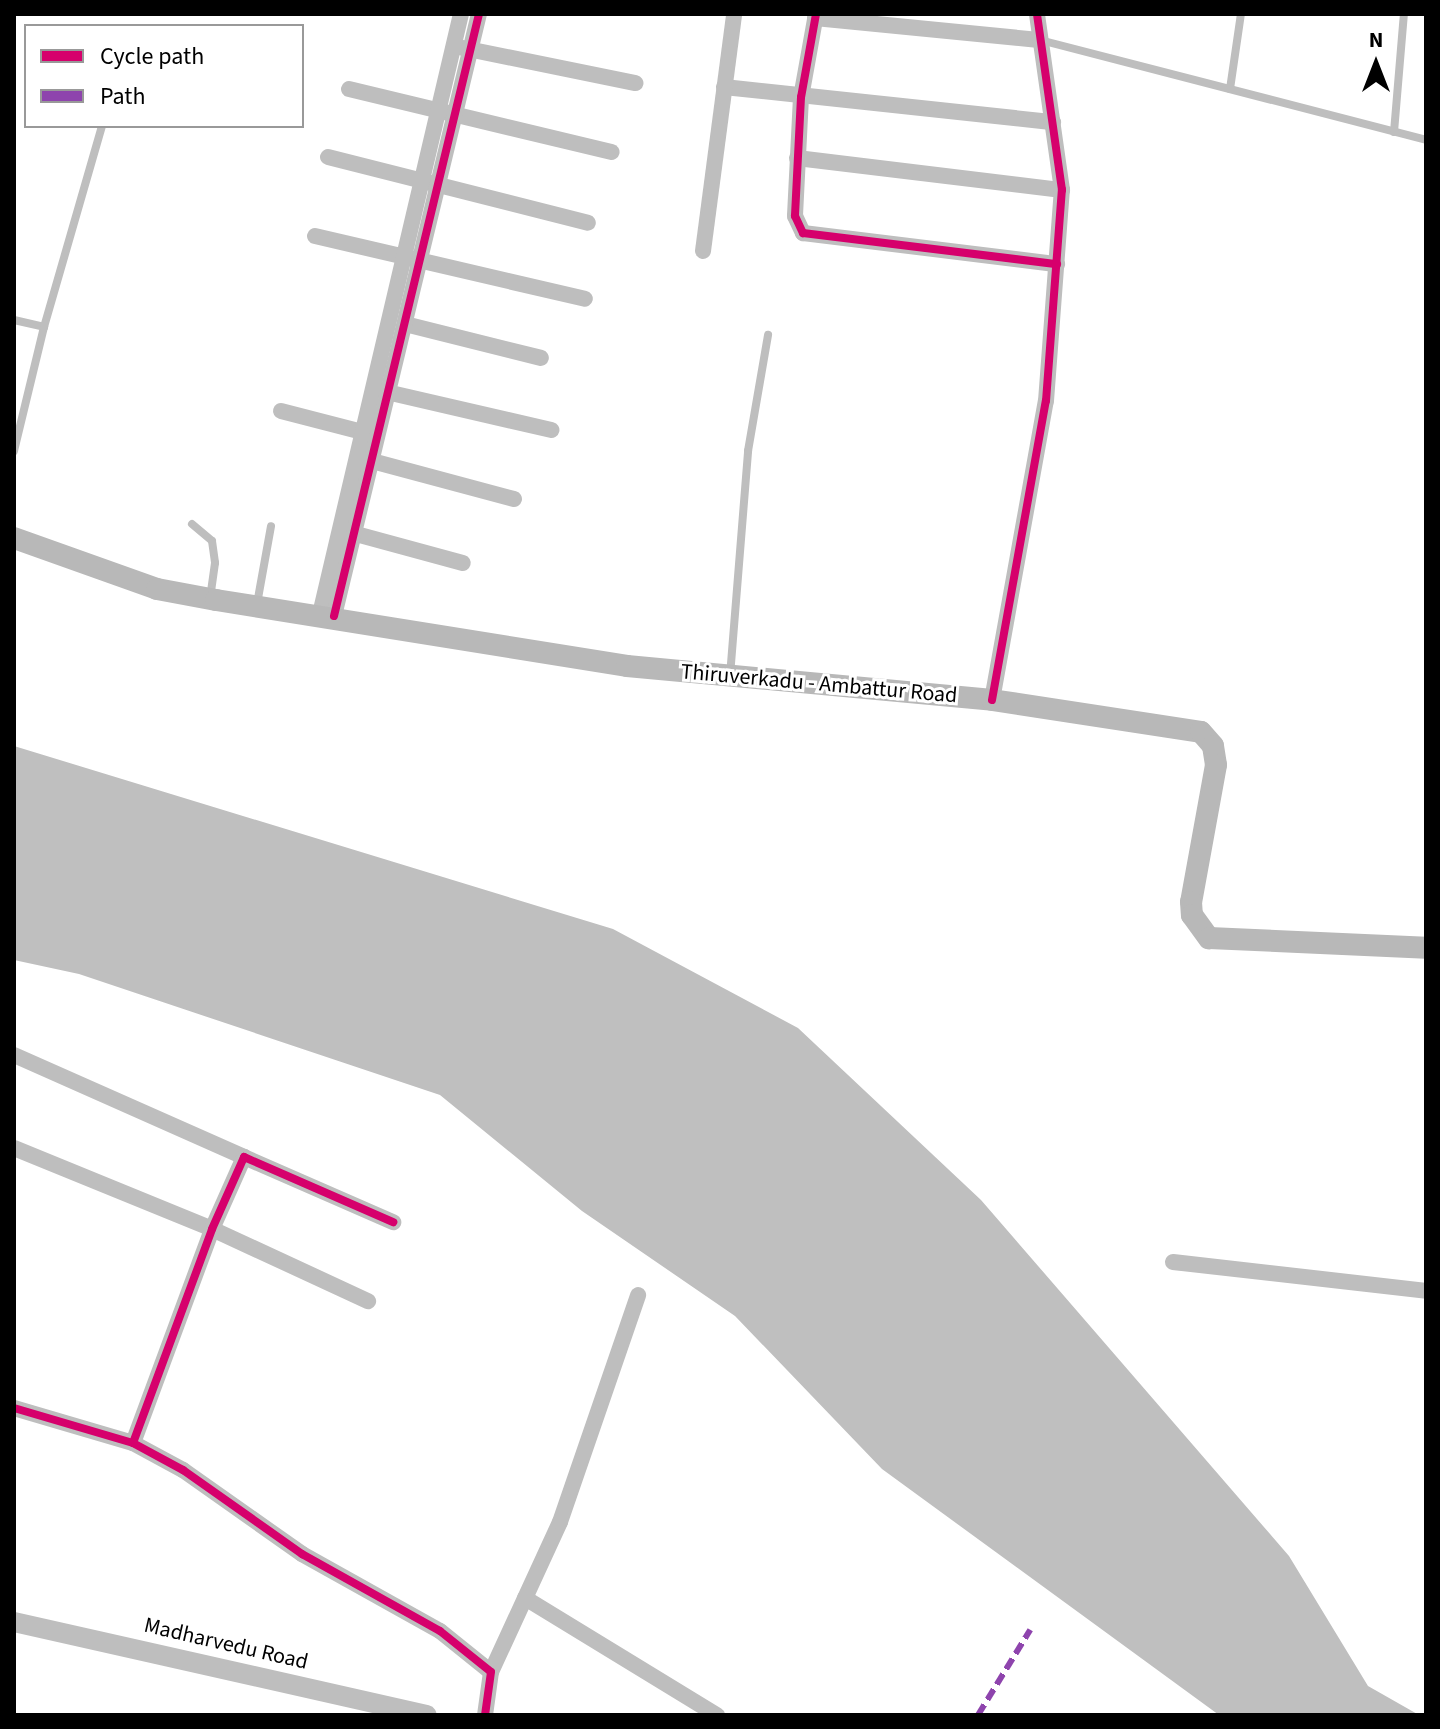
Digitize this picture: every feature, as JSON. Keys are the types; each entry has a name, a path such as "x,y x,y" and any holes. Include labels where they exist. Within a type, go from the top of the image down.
{"main road":[{"name":"Thiruverkadu - Ambattur Road","path":"14,538 157,589 627,666 992,700 1201,732 1213,746 1216,765 1191,902 1192,915 1209,938 1426,948"}],"street":[{"path":"327,615 347,532 363,432 405,324 421,181 461,14"},
{"path":"347,532 372,461 381,391 412,260 438,185 479,14"},
{"path":"703,251 734,14"},
{"path":"992,700 1046,401 1062,190 1037,14"},
{"path":"1039,40 815,16 801,97 795,216 803,233 814,238 1057,264"},
{"path":"453,46 635,83"},
{"path":"724,87 1053,122"},
{"path":"349,89 612,152"},
{"path":"328,157 588,223"},
{"path":"797,158 1062,190"},
{"path":"315,236 585,299"},
{"path":"405,324 541,358"},
{"path":"381,391 551,430"},
{"path":"281,411 363,432"},
{"path":"372,461 514,499"},
{"path":"347,532 463,563"},
{"path":"14,1055 393,1222"},
{"path":"14,1148 212,1229 368,1301"},
{"path":"133,1443 212,1229 244,1157"},
{"path":"1173,1262 1426,1291"},
{"path":"485,1715 491,1672 560,1522 638,1295"},
{"path":"14,1408 133,1443 183,1470 302,1554 440,1631 491,1672"},
{"path":"525,1598 717,1715"},
{"name":"Madharvedu Road","path":"14,1622 427,1715"}],"lane":[{"path":"1230,89 1241,14"},
{"path":"1394,132 1404,14"},
{"path":"1039,40 1426,140"},
{"path":"14,451 44,327 101,128"},
{"path":"14,320 44,327"},
{"path":"730,676 748,451 768,335"},
{"path":"192,524 212,541 215,563 210,597"},
{"path":"256,605 271,526"}],"shaded area":[{"path":"14,746 613,929 798,1028 981,1200 1289,1556 1368,1686 1419,1715 1219,1715 882,1469 735,1316 582,1211 440,1095 79,974 14,960"}],"marked path":[{"path":"978,1715 1030,1630"}],"cycle path":[{"path":"334,616 479,14"},
{"path":"816,14 801,97 795,216 803,233 1057,264"},
{"path":"992,700 1046,401 1062,190 1037,14"},
{"path":"133,1443 212,1229 244,1157 393,1222"},
{"path":"14,1408 133,1443 183,1470 302,1554 440,1631 491,1672 485,1715"}]}
